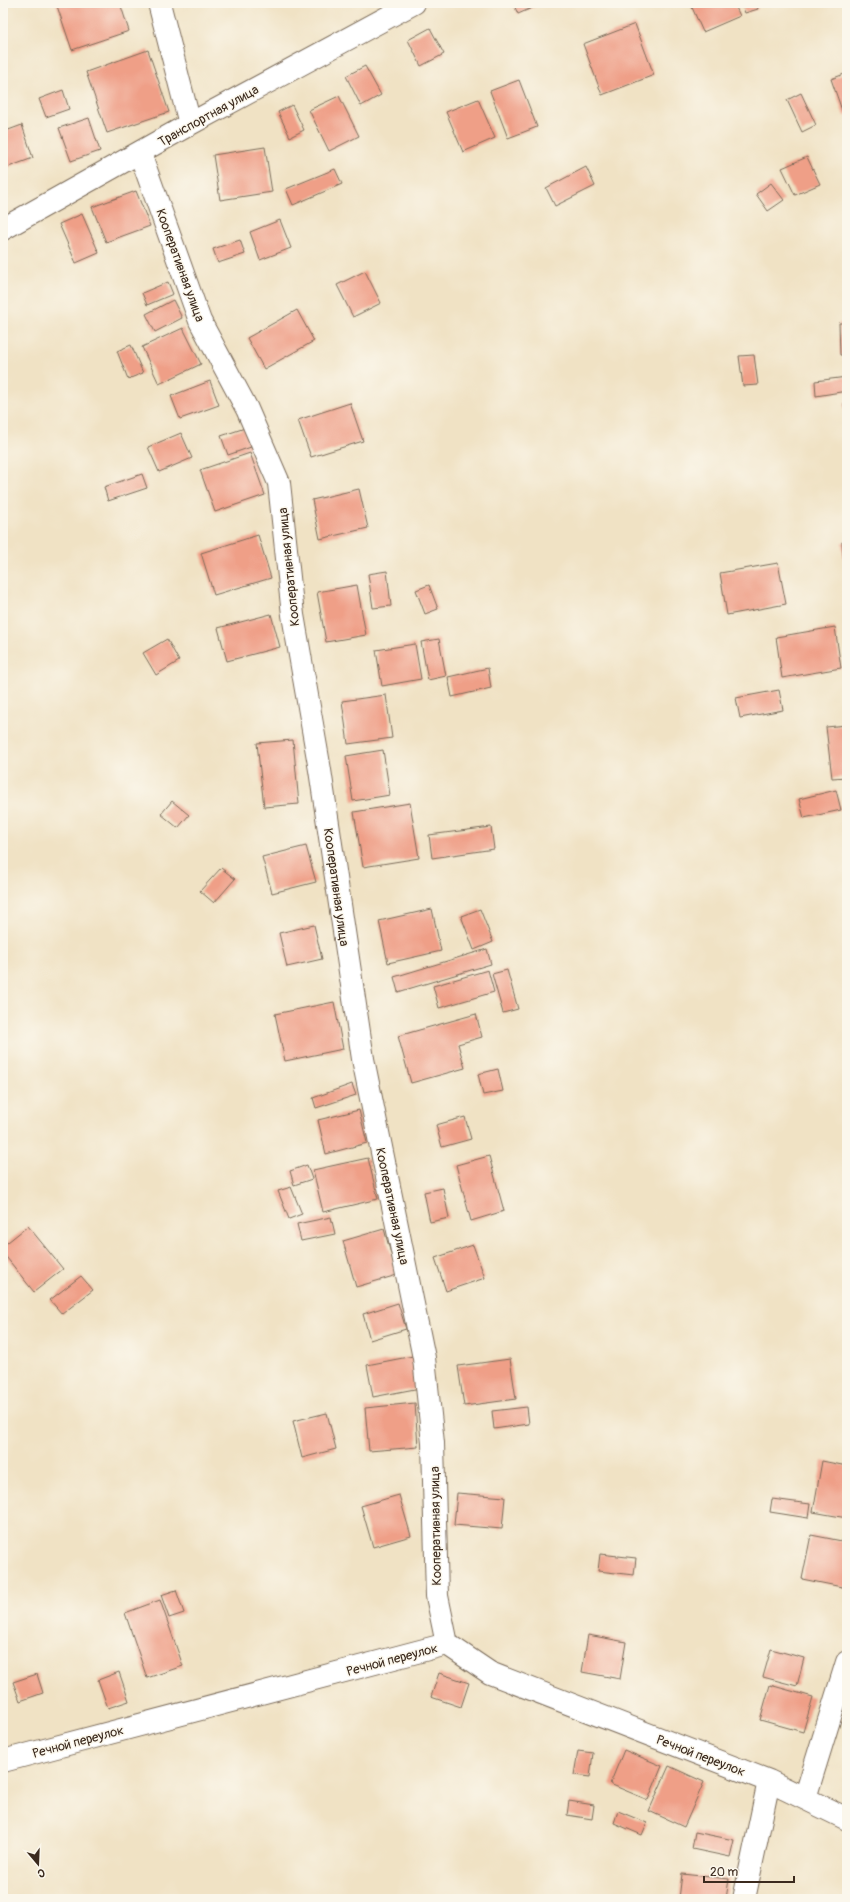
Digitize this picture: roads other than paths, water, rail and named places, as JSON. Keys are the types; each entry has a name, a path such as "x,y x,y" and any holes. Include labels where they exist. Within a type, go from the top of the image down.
{"street":[{"path":"159,3 190,124"},
{"name":"Транспортная улица","path":"3,229 190,124 414,3"},
{"name":"Кооперативная улица","path":"140,153 200,321 247,409 279,483 293,615 320,770 363,1059 424,1358 433,1443 437,1596 447,1644"},
{"name":"Речной переулок","path":"4,1760 447,1644 490,1673 769,1781 847,1818"},
{"path":"805,1798 847,1662"},
{"path":"744,1899 769,1781"}]}
